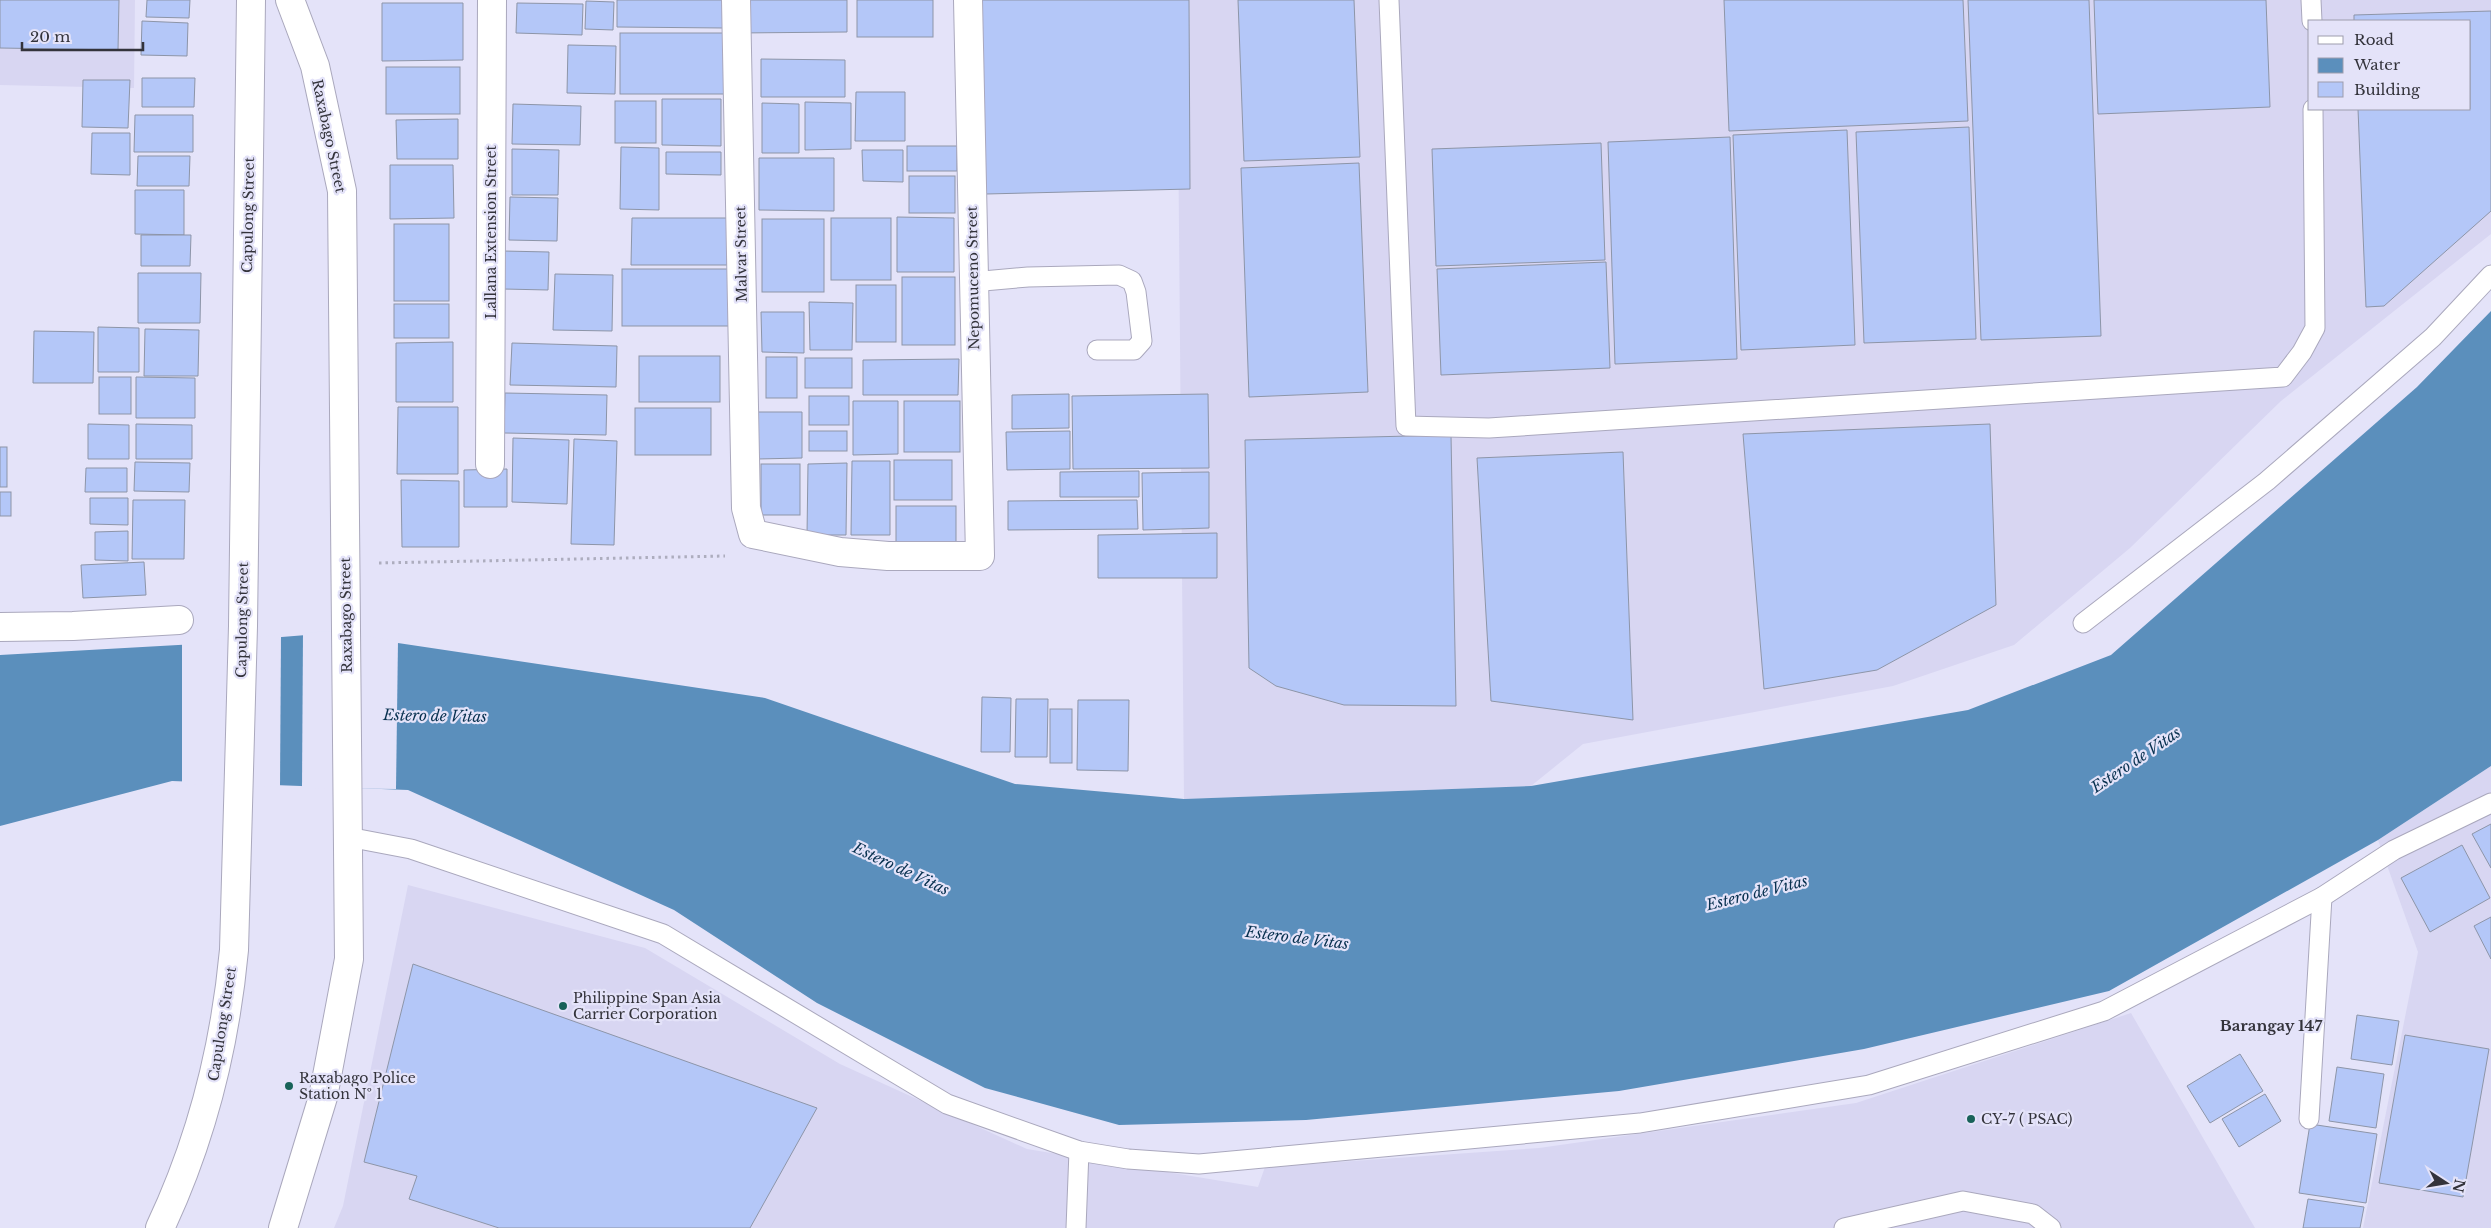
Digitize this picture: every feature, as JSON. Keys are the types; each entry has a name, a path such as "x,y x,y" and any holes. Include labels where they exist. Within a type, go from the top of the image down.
{"street":[{"name":"Capulong Street","path":"160,1228 191,1156 208,1102 229,999 234,950 243,626 251,0"},
{"name":"Raxabago Street","path":"282,1228 322,1097 349,959 349,789 342,191 315,66 290,0"},
{"name":"Lallana Extension Street","path":"490,464 492,0"},
{"name":"Malvar Street","path":"736,0 749,521"},
{"name":"Nepomuceno Street","path":"749,521 840,552 888,556 980,556 972,282 968,0"},
{"path":"0,627 73,626 179,620"}],"lane":[{"path":"1389,0 1406,426 1489,428 2283,377 2302,352 2315,328 2312,110"},
{"path":"2311,0 2312,20"},
{"path":"972,282 1119,275 1132,281 1136,292 1142,341 1134,350 1097,350"},
{"path":"2083,623 2267,481 2433,337 2491,275"},
{"path":"348,837 411,850 664,934 947,1104 1080,1151 1128,1159 1199,1164 1640,1123 1869,1085 2104,1011 2322,897 2394,850 2491,803"},
{"path":"2309,1119 2322,897"},
{"path":"1076,1228 1080,1151"},
{"path":"1844,1228 1873,1225 1963,1201 2034,1214 2051,1228"}],"path":[{"path":"346,564 727,556 749,521"}],"shaded area":[{"path":"0,0 135,0 134,88 0,85"},
{"path":"1177,0 2491,0 2491,234 2281,401 2130,548 2014,645 1893,686 1583,744 1531,786 1184,799"},
{"path":"2491,766 2491,1228 2363,1228 2418,952 2378,840"},
{"path":"408,885 645,948 840,1064 1027,1149 1258,1187 1265,1167 1539,1148 1856,1103 2131,1013 2255,1228 334,1228 343,1206"}],"water":[{"name":"Estero de Vitas","path":"2491,311 2491,766 2378,840 2109,991 1864,1049 1619,1091 1306,1120 1119,1125 985,1088 817,1003 674,910 408,790 172,781 0,826 0,655 196,644 331,633 765,698 1015,784 1184,799 1531,786 1968,710 2111,655 2417,387"}],"pier":[{"path":"331,631 398,641 396,789 302,788 303,633"},
{"path":"281,635 280,787 182,784 182,642"}],"building":[{"path":"0,0 119,0 118,50 0,48"},
{"path":"147,0 190,0 189,18 146,17"},
{"path":"617,0 724,0 724,28 617,27"},
{"path":"739,0 847,0 847,32 739,33"},
{"path":"857,0 933,0 933,37 857,37"},
{"path":"981,0 1189,0 1190,189 986,194"},
{"path":"1238,0 1354,0 1360,157 1244,161"},
{"path":"1724,0 1963,0 1968,121 1729,131"},
{"path":"1968,0 2089,0 2101,336 1981,340"},
{"path":"2094,0 2266,0 2270,107 2098,114"},
{"path":"586,1 614,2 613,30 585,29"},
{"path":"382,3 463,3 463,60 382,61"},
{"path":"517,3 583,4 582,35 516,33"},
{"path":"2491,11 2491,211 2384,306 2366,307 2358,110 2471,110 2471,20 2354,20 2354,15"},
{"path":"142,21 188,23 187,56 141,55"},
{"path":"620,33 724,33 724,94 620,94"},
{"path":"568,45 616,46 615,94 567,93"},
{"path":"761,59 845,60 845,97 761,97"},
{"path":"386,67 460,67 460,114 386,114"},
{"path":"142,78 195,78 194,107 142,107"},
{"path":"83,80 130,80 128,128 82,127"},
{"path":"856,92 905,92 905,141 855,141"},
{"path":"662,99 721,99 721,146 662,145"},
{"path":"615,101 656,101 656,143 615,143"},
{"path":"805,102 851,103 851,149 805,150"},
{"path":"762,103 799,104 799,153 762,153"},
{"path":"513,104 581,106 580,145 512,144"},
{"path":"135,115 193,115 193,152 134,152"},
{"path":"458,119 458,159 397,159 396,120"},
{"path":"1969,127 1976,339 1864,343 1856,132"},
{"path":"1847,130 1855,345 1741,350 1733,135"},
{"path":"92,133 130,133 130,175 91,174"},
{"path":"1730,137 1737,359 1615,364 1608,142"},
{"path":"1601,143 1605,260 1436,266 1432,149"},
{"path":"907,146 957,146 957,171 907,171"},
{"path":"621,147 659,148 659,210 620,209"},
{"path":"512,149 559,150 558,195 512,195"},
{"path":"862,150 903,150 903,182 863,181"},
{"path":"666,152 721,152 721,175 666,174"},
{"path":"138,156 190,156 189,186 137,186"},
{"path":"759,158 834,158 834,211 759,210"},
{"path":"1359,163 1368,392 1249,397 1241,168"},
{"path":"390,165 453,165 454,218 390,219"},
{"path":"909,176 955,176 955,213 909,213"},
{"path":"135,190 184,190 184,235 135,234"},
{"path":"510,197 558,198 557,241 509,240"},
{"path":"897,217 954,218 954,272 897,272"},
{"path":"632,218 727,218 727,265 631,265"},
{"path":"831,218 891,218 891,280 831,280"},
{"path":"762,219 824,219 824,292 762,292"},
{"path":"394,224 449,224 449,301 394,301"},
{"path":"141,235 191,235 190,266 141,266"},
{"path":"503,251 549,252 548,290 503,289"},
{"path":"1606,262 1610,368 1441,375 1437,269"},
{"path":"622,269 729,269 729,326 622,326"},
{"path":"138,273 201,273 200,323 138,323"},
{"path":"555,274 613,275 612,331 553,330"},
{"path":"902,277 955,277 955,345 902,345"},
{"path":"856,285 896,285 896,342 856,342"},
{"path":"809,302 853,303 852,350 810,350"},
{"path":"394,304 449,304 449,338 394,338"},
{"path":"761,312 804,312 804,353 762,352"},
{"path":"98,327 139,328 139,372 98,372"},
{"path":"145,329 199,330 198,376 144,376"},
{"path":"34,331 94,332 93,383 33,383"},
{"path":"453,342 453,402 396,402 396,343"},
{"path":"512,343 617,346 616,387 510,385"},
{"path":"639,356 720,356 720,402 639,402"},
{"path":"766,357 797,357 797,398 766,398"},
{"path":"805,358 852,358 852,388 805,388"},
{"path":"959,359 958,395 863,395 863,360"},
{"path":"99,377 131,377 131,414 99,414"},
{"path":"136,377 195,378 195,418 136,418"},
{"path":"505,393 607,395 606,435 504,433"},
{"path":"1069,394 1069,428 1012,429 1012,395"},
{"path":"1208,394 1209,468 1073,469 1072,396"},
{"path":"809,396 849,396 849,425 809,425"},
{"path":"853,401 898,401 898,454 853,455"},
{"path":"904,401 960,401 960,452 904,452"},
{"path":"398,407 458,407 458,474 397,474"},
{"path":"635,408 711,408 711,455 635,455"},
{"path":"758,412 802,412 802,458 758,459"},
{"path":"88,424 129,425 129,459 88,459"},
{"path":"136,424 192,425 192,459 136,459"},
{"path":"1990,424 1996,605 1877,670 1764,689 1743,434"},
{"path":"809,431 847,431 847,451 809,451"},
{"path":"1070,431 1070,469 1007,470 1006,432"},
{"path":"1451,435 1456,706 1344,705 1276,686 1249,668 1245,440"},
{"path":"513,438 569,440 567,504 512,502"},
{"path":"574,439 617,441 614,545 571,544"},
{"path":"0,447 7,447 7,487 0,487"},
{"path":"1623,452 1633,720 1491,701 1477,458"},
{"path":"894,460 952,460 952,500 894,500"},
{"path":"852,461 890,461 890,535 851,535"},
{"path":"135,462 190,463 189,492 134,491"},
{"path":"847,463 846,535 807,535 808,464"},
{"path":"761,464 800,464 800,515 761,515"},
{"path":"86,468 127,468 127,492 85,492"},
{"path":"507,469 507,507 464,507 464,470"},
{"path":"1139,471 1139,497 1060,497 1060,472"},
{"path":"1209,472 1209,528 1143,530 1142,473"},
{"path":"401,480 459,481 459,547 402,547"},
{"path":"0,492 11,492 11,516 0,516"},
{"path":"90,498 128,498 128,525 90,524"},
{"path":"133,500 185,500 184,559 132,559"},
{"path":"1137,500 1138,529 1008,530 1008,501"},
{"path":"896,506 956,506 956,542 896,542"},
{"path":"128,531 128,561 95,560 95,532"},
{"path":"1217,533 1217,578 1098,578 1098,535"},
{"path":"144,562 146,595 83,598 81,565"},
{"path":"982,697 1011,698 1010,752 981,752"},
{"path":"1016,699 1048,699 1047,757 1015,757"},
{"path":"1078,700 1129,700 1128,771 1077,770"},
{"path":"1050,709 1072,709 1072,763 1050,763"},
{"path":"2491,824 2491,868 2472,834"},
{"path":"2462,845 2490,898 2430,932 2401,878"},
{"path":"2491,917 2491,959 2474,926"},
{"name":"Philippine Span Asia Carrier Corporation","path":"413,964 817,1108 750,1228 499,1228 409,1199 417,1176 364,1162"},
{"path":"2357,1015 2399,1021 2392,1065 2351,1059"},
{"path":"2405,1035 2489,1049 2463,1197 2379,1183"},
{"path":"2240,1054 2263,1091 2210,1123 2187,1086"},
{"path":"2337,1067 2384,1074 2376,1128 2329,1121"},
{"path":"2265,1094 2281,1121 2239,1147 2222,1119"},
{"path":"2310,1124 2377,1134 2366,1203 2299,1193"},
{"path":"2308,1199 2364,1207 2360,1228 2303,1228"}],"place":[{"name":"Philippine Span Asia Carrier Corporation","path":"563,1006"},
{"name":"Raxabago Police Station № 1","path":"289,1086"},
{"name":"CY-7 ( PSAC)","path":"1971,1119"}],"district":[{"name":"Barangay 147","path":"2271,1026"}]}
